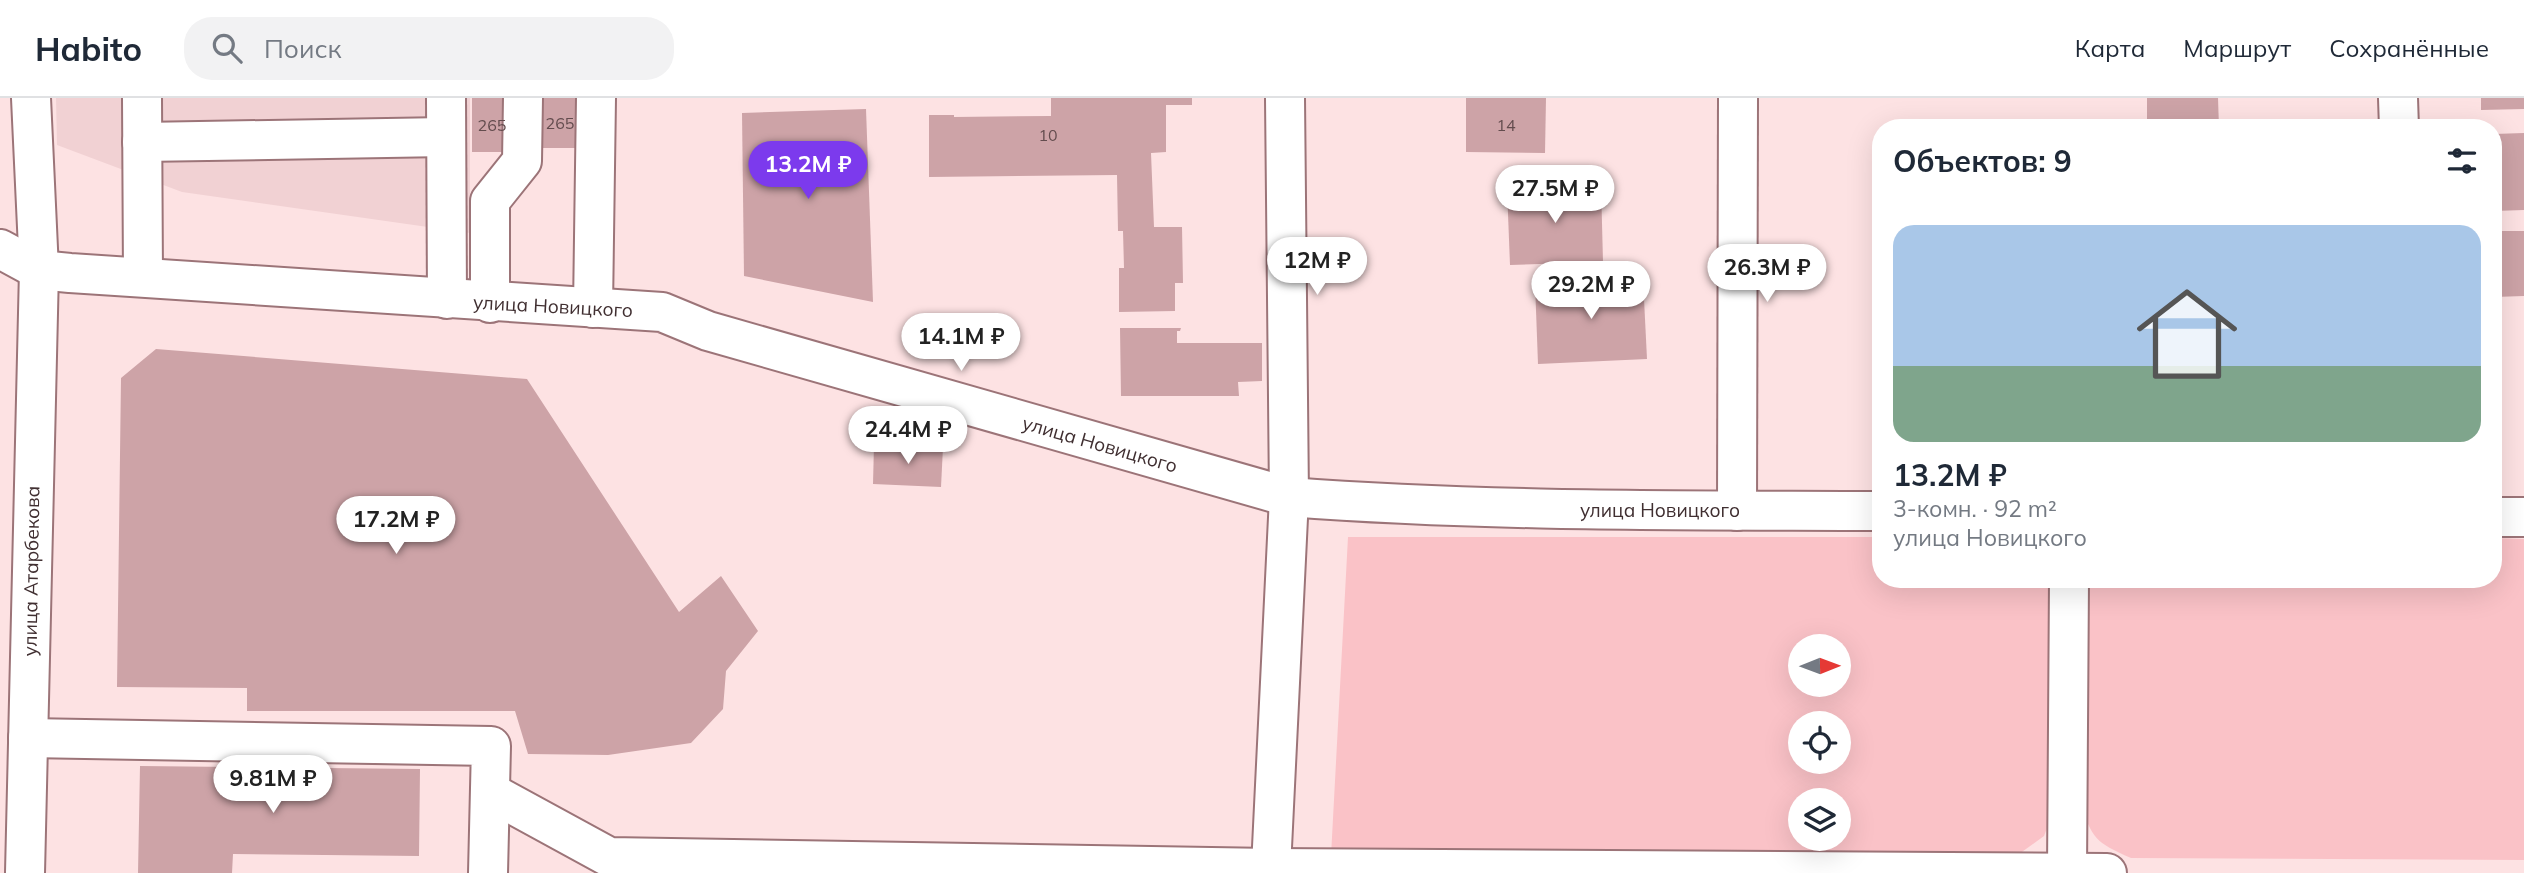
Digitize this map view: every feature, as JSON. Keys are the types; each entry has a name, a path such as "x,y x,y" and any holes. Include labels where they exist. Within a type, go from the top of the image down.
{"street":[{"name":"улица Атарбекова","path":"17,859 28,738 15,585 39,270 31,98"},
{"path":"142,98 143,277"},
{"path":"446,98 447,299"},
{"path":"490,303 490,201 522,161 523,98"},
{"path":"593,308 596,98"},
{"path":"1271,871 1289,497 1285,98"},
{"path":"1737,511 1738,98"},
{"path":"2399,98 2399,119"},
{"path":"142,142 446,137"},
{"path":"0,249 39,270"},
{"name":"улица Новицкого","path":"39,270 490,303 662,312 708,331 1289,497 1386,504 1547,510 1872,512"},
{"path":"2502,517 2524,517"},
{"path":"2067,873 2069,588"},
{"path":"28,738 491,746 488,873"},
{"path":"490,792 609,856 1271,871 2107,873"}],"shaded area":[{"path":"56,98 470,98 470,233 182,192 57,145"},
{"path":"1348,537 1872,537 1872,588 2051,588 2057,802 2044,836 2019,854 1331,856"},
{"path":"2502,538 2524,539 2524,860 2131,858 2096,838 2080,801 2084,588 2502,588"}],"building":[{"path":"472,98 512,98 511,152 472,152"},
{"path":"540,98 581,98 580,148 539,148"},
{"path":"1051,98 1192,98 1192,105 1166,105 1166,152 1151,153 1154,227 1182,227 1183,283 1175,283 1175,311 1119,312 1119,268 1124,268 1123,231 1118,231 1117,175 929,177 929,115 1051,116"},
{"path":"1466,98 1546,98 1545,153 1466,152"},
{"path":"2147,98 2218,98 2219,119 2147,119"},
{"path":"2481,98 2524,98 2524,109 2481,110"},
{"path":"866,109 873,302 744,276 742,113"},
{"path":"2524,133 2524,210 2502,211 2502,134"},
{"path":"1601,185 1603,262 1510,265 1507,188"},
{"path":"2502,231 2524,231 2524,296 2502,297"},
{"path":"1643,279 1647,359 1538,364 1535,283"},
{"path":"1120,328 1181,328 1177,331 1177,343 1262,343 1262,381 1238,382 1239,396 1121,396"},
{"path":"156,349 527,379 679,612 721,576 758,631 726,671 723,709 691,743 608,755 528,754 515,711 247,711 247,688 117,687 121,378"},
{"path":"874,445 943,447 941,487 873,484"},
{"path":"140,766 420,769 419,856 233,854 232,873 138,873"}]}
